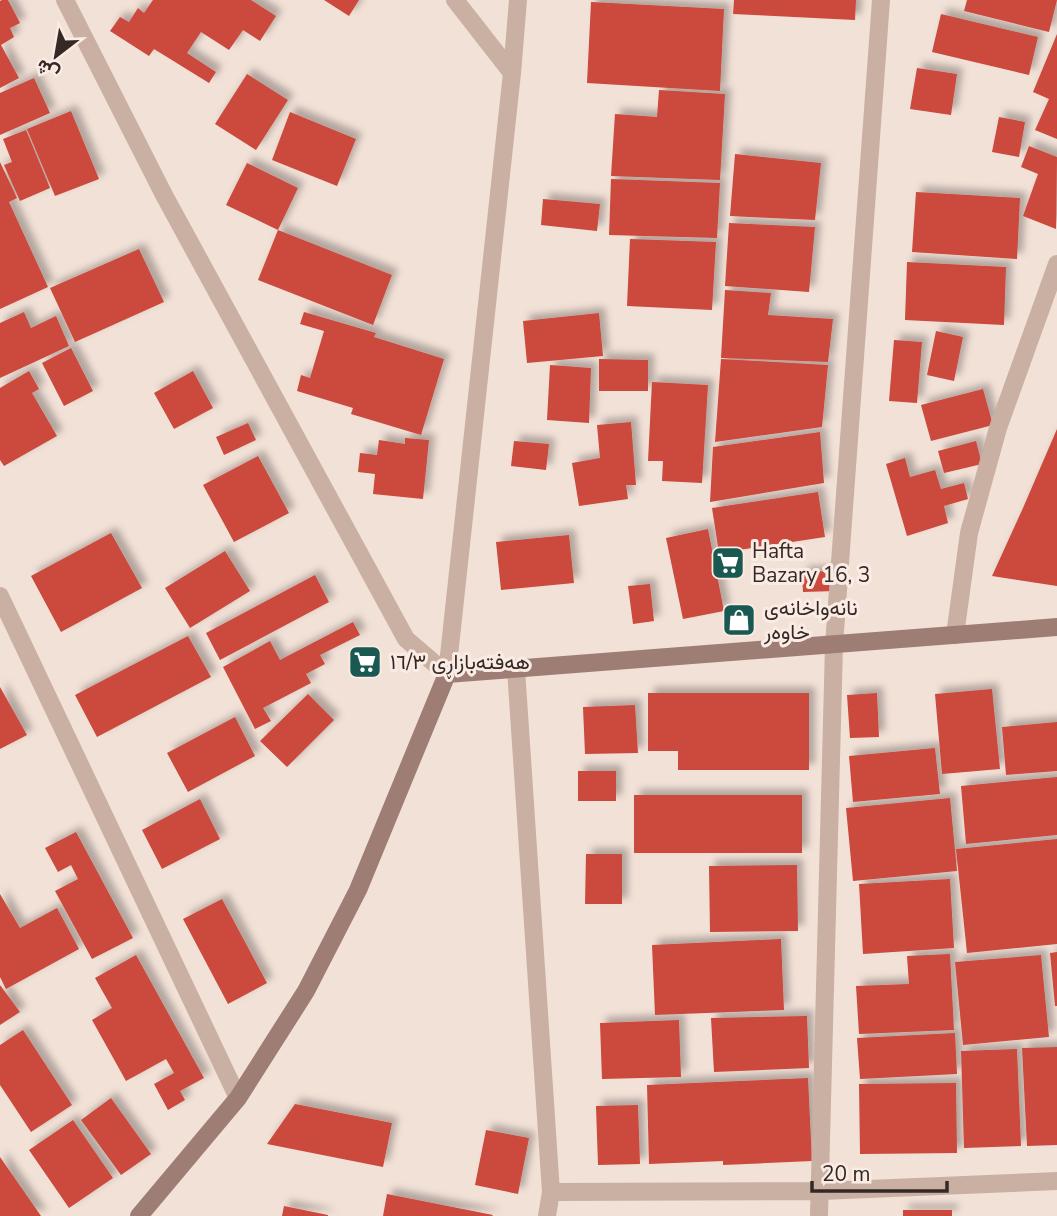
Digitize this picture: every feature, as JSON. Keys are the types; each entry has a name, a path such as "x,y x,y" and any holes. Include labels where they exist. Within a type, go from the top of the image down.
{"street":[{"path":"65,0 164,195 406,639 447,674 1057,628"},
{"path":"455,0 512,73"},
{"path":"139,1216 238,1098 306,991 358,890 447,674 518,0"},
{"path":"819,1216 834,645 881,0"},
{"path":"955,635 969,533 999,428 1057,264"},
{"path":"0,596 238,1098"},
{"path":"516,669 551,1192 547,1216"},
{"path":"551,1192 821,1191 1057,1181"}],"building":[{"path":"8,0 20,23 10,28 14,37 1,45 19,78 0,88 0,1"},
{"path":"153,0 251,0 276,16 260,41 243,30 229,50 201,32 187,53 216,72 209,83 154,49 149,56 110,31 120,17 129,22 138,8 144,13"},
{"path":"324,0 359,0 349,16"},
{"path":"734,0 856,0 855,20 733,14"},
{"path":"967,0 1057,0 1049,32 964,11"},
{"path":"591,2 724,9 720,91 587,83"},
{"path":"941,14 1038,37 1029,75 932,52"},
{"path":"1057,34 1057,139 1035,130 1049,99 1033,92"},
{"path":"917,68 957,74 951,115 910,109"},
{"path":"247,74 288,100 256,150 215,124"},
{"path":"34,78 50,113 0,135 0,93"},
{"path":"659,90 725,94 720,180 611,176 615,114 657,117"},
{"path":"71,111 99,179 55,196 27,129"},
{"path":"290,112 356,139 337,186 272,160"},
{"path":"999,117 1025,122 1019,157 992,152"},
{"path":"26,130 50,188 20,201 4,165 12,162 3,139"},
{"path":"1029,146 1057,157 1056,229 1023,216 1038,174 1021,167"},
{"path":"735,154 821,163 815,220 730,216"},
{"path":"0,162 17,198 9,202 48,287 0,309"},
{"path":"247,163 298,188 278,230 226,205"},
{"path":"611,179 720,183 717,238 609,235"},
{"path":"916,192 1020,198 1017,259 912,252"},
{"path":"543,199 600,204 597,231 541,225"},
{"path":"729,223 815,227 809,292 725,286"},
{"path":"278,230 392,275 373,325 258,280"},
{"path":"630,239 716,242 712,310 627,306"},
{"path":"139,249 164,302 75,342 50,288"},
{"path":"907,262 1006,267 1004,325 905,320"},
{"path":"725,290 771,293 768,315 833,319 828,362 721,358"},
{"path":"24,312 31,328 56,316 69,346 0,378 0,323"},
{"path":"304,312 376,333 374,337 444,359 421,435 351,414 353,408 297,391 301,375 310,378 324,331 300,324"},
{"path":"599,313 603,356 527,363 523,321"},
{"path":"936,331 963,337 954,381 927,375"},
{"path":"894,340 922,342 917,403 889,401"},
{"path":"71,348 93,391 64,406 42,363"},
{"path":"599,359 648,360 648,391 599,391"},
{"path":"721,359 828,365 822,427 715,442"},
{"path":"550,365 591,368 589,423 547,420"},
{"path":"29,371 39,389 32,393 57,436 4,466 0,460 0,388"},
{"path":"193,371 213,408 174,429 154,393"},
{"path":"652,382 708,385 702,483 662,481 663,461 648,461"},
{"path":"983,389 993,425 931,441 921,405"},
{"path":"631,422 636,485 626,485 628,499 579,506 572,463 600,458 597,425"},
{"path":"248,423 256,440 224,455 216,437"},
{"path":"1057,429 1057,586 992,576 1023,508"},
{"path":"820,432 824,483 710,502 713,447"},
{"path":"405,438 429,440 423,499 373,494 375,474 358,472 360,453 377,455 379,440 405,444"},
{"path":"514,441 549,444 546,470 511,466"},
{"path":"976,441 982,464 944,473 938,451"},
{"path":"258,456 289,513 234,542 203,485"},
{"path":"905,458 910,477 935,470 941,489 964,483 968,499 944,506 948,523 907,536 886,464"},
{"path":"818,492 825,537 719,553 712,508"},
{"path":"708,529 724,611 683,619 666,538"},
{"path":"111,533 142,588 61,632 31,576"},
{"path":"569,535 574,583 501,590 496,542"},
{"path":"225,551 250,591 190,628 165,588"},
{"path":"835,571 835,591 803,592 802,572"},
{"path":"315,575 329,602 220,660 206,633"},
{"path":"650,584 654,621 633,624 628,586"},
{"path":"353,622 360,635 320,655 325,664 306,674 311,683 263,708 271,721 255,729 223,667 270,641 280,660"},
{"path":"188,636 211,677 97,737 75,695"},
{"path":"0,687 27,735 0,749"},
{"path":"992,689 1000,769 942,774 935,694"},
{"path":"648,693 809,693 809,770 678,770 678,751 648,751"},
{"path":"877,693 879,737 850,738 847,695"},
{"path":"308,694 334,720 287,767 260,741"},
{"path":"635,705 638,753 585,754 583,707"},
{"path":"235,717 255,756 188,792 167,753"},
{"path":"1057,722 1057,771 1006,775 1002,727"},
{"path":"935,748 940,794 853,802 849,756"},
{"path":"578,771 616,771 616,801 578,801"},
{"path":"1057,777 1057,835 966,844 961,786"},
{"path":"634,795 802,795 802,853 634,853"},
{"path":"950,798 957,871 853,881 846,808"},
{"path":"200,799 220,839 162,869 142,830"},
{"path":"76,832 133,938 92,959 55,891 78,879 71,865 58,872 45,848"},
{"path":"1057,839 1057,944 967,953 956,849"},
{"path":"586,854 622,854 622,904 585,904"},
{"path":"797,865 798,931 710,932 709,866"},
{"path":"950,879 954,948 863,954 859,884"},
{"path":"0,894 20,928 57,908 79,949 6,989 0,977"},
{"path":"222,899 267,983 228,1004 183,919"},
{"path":"781,939 784,1010 655,1015 652,945"},
{"path":"1057,952 1057,1006 1055,1006 1050,953"},
{"path":"950,954 954,1030 859,1034 856,986 909,984 907,956"},
{"path":"136,955 204,1078 180,1091 185,1100 168,1110 154,1084 174,1073 166,1059 126,1081 92,1020 112,1008 95,978"},
{"path":"1041,955 1049,1037 963,1045 955,962"},
{"path":"0,985 20,1012 0,1025"},
{"path":"807,1016 809,1068 714,1072 711,1018"},
{"path":"679,1020 681,1077 602,1079 600,1023"},
{"path":"23,1030 72,1105 31,1132 0,1085 0,1045"},
{"path":"955,1033 957,1074 860,1079 857,1038"},
{"path":"1057,1047 1057,1145 1027,1146 1022,1048"},
{"path":"1017,1049 1021,1146 964,1148 961,1051"},
{"path":"808,1078 812,1161 723,1165 723,1161 649,1164 647,1085"},
{"path":"956,1083 957,1153 860,1154 859,1084"},
{"path":"111,1098 151,1154 121,1175 81,1120"},
{"path":"295,1104 392,1123 383,1167 267,1144"},
{"path":"638,1105 640,1164 598,1165 596,1106"},
{"path":"73,1120 113,1178 69,1208 29,1150"},
{"path":"486,1130 529,1138 518,1194 475,1185"},
{"path":"0,1157 41,1216 0,1216"},
{"path":"387,1194 493,1215 383,1216"},
{"path":"284,1206 328,1215 328,1216 282,1216"},
{"path":"903,1210 952,1210 952,1216 903,1216"}],"place":[{"name":"Hafta Bazary 16, 3","path":"728,563"},
{"name":"نانەواخانەی خاوەر","path":"739,620"},
{"name":"هەفتەبازاڕی ١٦/٣","path":"365,662"}]}
